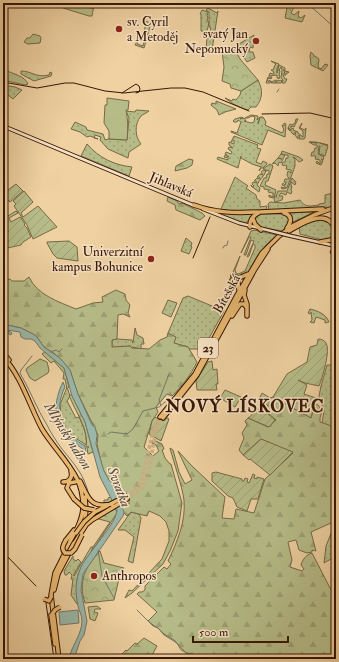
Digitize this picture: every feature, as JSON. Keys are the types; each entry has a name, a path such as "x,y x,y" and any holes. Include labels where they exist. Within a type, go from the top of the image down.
{"highway":[{"path":"194,205 208,210 222,212 312,211 336,208"},
{"name":"Bítešská","path":"162,417 197,375 252,275 268,250 289,231 314,217 336,208"},
{"name":"Bítešská","path":"178,397 194,374 252,268 262,253 279,236 306,218 336,208"},
{"path":"250,227 253,217 261,212"},
{"path":"250,227 256,215 287,214 290,217 290,223 279,236"},
{"path":"289,231 310,220 318,218 329,221 334,226 336,233 336,246"},
{"path":"253,220 254,224 261,230"},
{"path":"320,242 332,240 336,233"},
{"path":"236,297 240,287 237,281 232,278 247,275 252,268"},
{"path":"247,316 244,292 252,275"},
{"path":"217,338 238,305 244,304 247,308"},
{"path":"3,353 14,367 40,422 78,478 87,496 96,504 109,506"},
{"path":"3,357 12,369 43,429 77,479 83,500 83,511 79,524 56,580 52,606 59,647 58,659"},
{"path":"64,484 71,477 70,468"},
{"path":"78,478 85,501 85,519"},
{"path":"64,484 70,481 75,482 80,488"},
{"path":"70,494 67,490 67,486 69,483 75,482"},
{"path":"64,484 66,490 84,508 95,511"},
{"path":"52,587 58,570 76,533 84,522 95,511 127,497"},
{"path":"58,659 52,629 51,597 56,570 86,525 109,506"},
{"path":"67,553 62,546 78,522 83,511"},
{"path":"67,553 69,554 73,552 92,520"},
{"path":"73,546 84,524"},
{"path":"44,600 49,601 51,597"},
{"path":"56,650 54,610 60,607"},
{"path":"54,619 58,659"}],"main road":[{"name":"Jihlavská","path":"3,126 250,227 336,246"},
{"path":"332,252 336,246"}],"green space":[{"path":"64,3 75,3 94,9 92,16 63,8"},
{"path":"286,3 289,8 294,7 291,13 294,15 299,11 298,16 301,18 305,15 302,22 285,18 287,8 285,5"},
{"path":"208,8 217,13 218,11 212,50 204,52 202,51 206,49 207,38 209,38 208,35 211,28 209,27 209,12 206,10"},
{"path":"202,10 208,12 207,21 209,22 207,32 201,31 200,14"},
{"path":"145,21 151,23 144,48 135,45 140,35 140,39 138,40 137,44 143,46 146,34 144,32 146,23 142,22"},
{"path":"33,34 40,36 40,43 28,44 24,42 27,38 30,38"},
{"path":"254,35 253,48 250,47 249,52 253,52 255,58 247,62 241,53 239,44"},
{"path":"232,47 258,80 241,91 231,88 230,84 222,81 224,67 222,51"},
{"path":"311,52 319,60 318,67 321,69 325,64 328,65 323,71 311,65"},
{"path":"271,61 279,64 277,73 279,65 285,68 285,70 283,70 289,72 286,73 286,75 283,75 285,79 287,79 285,83 282,83 282,81 281,83 271,83 271,81 283,80 281,78 281,67 279,70 279,79 277,78 277,75 269,76 270,73 273,74 274,72 271,70 273,70 276,64"},
{"path":"5,70 22,77 28,84 25,85 3,80"},
{"path":"21,71 40,76 49,75 50,72 52,73 51,76 34,81 21,74"},
{"path":"258,80 262,94 256,107 251,107 248,110 241,108 225,98 232,101 233,99 236,100 241,91"},
{"path":"3,85 22,90 13,99 3,91"},
{"path":"107,98 129,101 128,110 126,110 128,125 127,140 109,139 109,131 104,123"},
{"path":"216,101 236,109 219,115 217,110 211,105 212,103 216,104"},
{"path":"126,111 149,111 141,116 136,127 137,138 141,144 129,152 128,158 108,149 100,140 101,137 95,135 94,138 90,136 87,137 80,132 71,129 75,122 86,127 87,130 103,134 105,140 127,140 129,118"},
{"path":"251,115 258,116 257,120 260,117 263,117 266,122 265,125 282,133 284,130 282,125 284,126 284,123 286,124 285,137 268,130 262,145 231,132 237,133 241,122 238,120 237,122 234,122 233,121 235,119 242,117 243,118 240,119 244,118 246,121 244,121 251,123 254,122 255,117 252,116 245,118"},
{"path":"296,119 298,119 294,127 291,126 291,128 303,137 303,131 299,128 302,123 300,128 305,130 306,128 305,138 299,139 300,135 298,136 298,139 295,135 296,132 294,135 291,132 291,129 290,131 288,128 290,124 292,125 295,123"},
{"path":"234,136 258,145 257,148 261,149 256,162 261,164 263,161 267,164 259,171 261,167 241,158 241,156 238,168 217,159 218,157 228,160 228,158 224,157 225,155 229,157 225,154 226,152 231,154 232,152 228,149 229,147 233,148 229,145 229,142 234,144 234,140 231,142"},
{"path":"309,142 317,143 310,142 316,142 328,146 325,156 319,154 319,146 318,154 324,157 323,160 321,159 323,161 321,165 316,163 317,161 320,164 320,160 315,159 316,156 311,156 315,148 317,148 317,145"},
{"path":"87,144 107,160 119,165 132,167 129,176 81,156"},
{"path":"282,151 303,160 299,162 295,158 295,166 287,188 282,189 281,187 285,188 285,186 282,185 283,183 285,185 285,179 289,179 287,175 288,171 291,173 291,170 286,169 287,166 282,165 286,158 288,158 288,155 285,155 281,163 279,162 278,166 275,163 272,164"},
{"path":"189,159 193,160 192,165 175,171 176,166"},
{"path":"270,164 273,166 268,181 266,181 265,185 276,190 274,198 269,197 269,195 273,197 273,193 268,192 269,190 260,186 267,174 269,174 269,170 266,171 263,169"},
{"path":"263,170 266,171 257,185 260,188 259,192 251,186 251,185 253,187 253,182 257,183 254,181 257,178 260,179 257,177 260,174 263,175 261,172"},
{"path":"235,177 248,186 246,188 256,195 257,199 260,201 260,207 267,206 266,210 229,212 221,209"},
{"path":"292,178 296,182 295,185 291,182 291,194 287,192 286,195 281,193 279,196 283,196 282,200 275,202 274,199 275,196 277,197 278,191 287,191"},
{"path":"16,184 23,191 10,202 3,196 3,187 8,190"},
{"path":"24,191 33,202 21,213 23,217 38,206 57,227 33,239 27,225 14,206 16,204 13,201"},
{"path":"333,193 336,195 336,206 319,209 269,210 268,204 270,202 284,203 300,200 306,205 319,205 325,203 325,195"},
{"path":"168,197 177,201 179,204 182,203 202,213 205,216 200,220 176,210 175,205 167,201"},
{"path":"16,211 18,213 9,218 11,222 20,217 31,237 21,245 3,249 3,219"},
{"path":"212,211 255,213 249,225"},
{"path":"314,212 293,222 289,213"},
{"path":"284,214 289,217 288,225 282,231 260,227 254,220 257,215"},
{"path":"314,220 321,220 331,225 335,231 332,238 322,240 300,234 299,227"},
{"path":"254,230 277,235 257,256 248,273 242,277 234,276 233,272 240,256 235,270 238,274 245,271 255,248 255,245 253,244 249,256 247,257 254,241 251,240 246,255 244,255 251,237 249,237 241,253 251,231"},
{"path":"186,238 192,243 189,254 181,251"},
{"path":"69,241 77,247 78,261 57,258 47,243 47,242"},
{"path":"29,277 37,289 56,301 76,309 93,303 103,302 102,297 116,290 125,294 126,300 130,305 128,313 130,317 123,314 118,315 117,339 112,340 112,347 130,346 132,348 149,349 160,340 167,337 168,333 176,337 174,343 188,347 197,362 189,376 172,396 167,394 156,407 158,412 152,421 144,447 153,456 159,451 156,445 152,443 154,440 162,444 164,449 162,450 165,458 171,464 182,503 178,531 163,564 125,598 129,590 132,591 162,559 169,541 169,531 166,522 160,516 149,511 147,516 131,512 127,516 124,513 120,505 124,503 129,504 129,496 128,494 122,494 122,496 118,498 114,484 109,480 103,471 97,444 98,435 78,394 70,370 55,354 44,347 33,334 21,328 3,324 3,280 10,279 12,281 24,281"},
{"path":"188,296 224,311 203,349 189,349 188,347 173,343 168,333 183,298"},
{"path":"168,300 177,303 171,317 162,313"},
{"path":"310,309 321,313 329,322 325,323 325,320 316,317 314,323 310,322 312,320 311,312 310,314 308,313"},
{"path":"135,328 137,335 143,338 144,344 141,344 141,349 132,348 130,346 112,348 112,340 132,340 133,343"},
{"path":"318,339 324,341 327,347 326,364 319,386 298,380 307,385 304,394 316,398 311,418 273,397 287,374 307,362 310,347 317,345"},
{"path":"45,352 64,368 69,387 67,389 65,379 63,379 64,373 54,361 51,363 42,354"},
{"path":"40,359 47,362 49,370 48,373 35,381 30,378 26,370"},
{"path":"212,361 213,370 217,369 217,390 197,390 196,381 208,362"},
{"path":"327,365 331,365 336,370 336,394 332,419 336,426 336,431 332,427 322,423 324,411 319,396"},
{"path":"67,387 70,396 67,401 76,418 79,417 86,435 86,445 71,435 62,424 60,405"},
{"path":"225,390 241,397 235,407 220,398"},
{"path":"262,393 270,398 273,397 311,418 315,404 318,405 322,411 320,422 329,425 336,431 336,466 334,472 336,474 336,521 332,525 331,523 311,532 316,551 312,550 312,552 307,553 299,550 296,540 288,542 292,560 290,567 302,571 304,569 301,565 303,561 306,556 312,553 330,588 336,595 336,659 198,659 186,653 174,640 148,621 157,612 137,594 145,590 145,586 164,567 167,569 171,564 168,561 178,539 184,516 182,488 170,448 173,450 179,472 185,484 192,480 178,451 225,497 222,518 234,519 236,509 254,513 265,479 293,453 261,439 243,455 239,450 244,438 242,433 247,425 245,421 248,418 268,427 276,420 259,405 262,404 266,408 268,406 259,399"},
{"path":"69,395 72,395 85,422 93,452 88,454 87,448 89,447 86,447 84,427"},
{"path":"260,407 275,420 269,427 248,418 256,409 258,410"},
{"path":"155,417 162,421 167,418 169,419 161,441 149,434 152,421"},
{"path":"261,439 293,452 270,475 243,455"},
{"path":"216,472 242,479 242,481 244,481 245,478 248,479 247,482 249,483 253,474 255,475 254,478 257,479 257,477 264,479 258,499 251,499 247,511 237,507 233,498 228,496 212,481 212,473"},
{"path":"111,497 117,513 92,551 93,547 110,522 95,518 110,510 108,504 104,504 104,500 108,500 108,498"},
{"path":"131,512 139,514 141,518 133,563 128,561 134,537 125,530 118,530"},
{"path":"332,531 336,539 336,556 324,563 326,546"},
{"path":"91,547 93,547 92,550 78,575 77,604 71,595 72,575 69,572 65,575 64,571 73,556 73,559 76,561 78,559 81,562 74,576"},
{"name":"Anthropos","path":"100,551 104,563 124,568 121,570 114,600 85,603 82,588 84,575 90,563"},
{"path":"97,606 101,609 95,609 94,612 98,613 95,621 90,619 88,607"},
{"path":"144,638 157,646 150,659 117,659 135,643 137,644"}],"water":[{"path":"3,324 21,328 33,334 44,347 60,358 70,370 78,394 92,425 95,427 97,435 96,444 104,471 113,484 124,512 123,516 83,574 81,590 87,621 84,635 80,641 74,659 69,659 82,625 82,617 76,596 78,577 84,561 112,523 116,516 117,510 100,477 85,422 72,396 64,368 40,348 35,341 21,337 20,332 7,330 12,333 11,335 3,331"},
{"path":"63,382 65,387 61,396 60,405 62,421 70,435 85,446 86,452 69,439 59,427 56,404"},
{"path":"78,610 79,623 60,625 59,612"}],"waterway":[{"path":"307,3 336,29"},
{"path":"223,248 227,245 228,241"},
{"path":"50,352 56,350 59,352 62,349"},
{"name":"Mlýnský náhon","path":"32,356 20,373 52,434 82,476 89,496"},
{"path":"161,406 159,400 169,374"},
{"path":"108,434 111,432 127,434 133,429 143,411 159,407 165,402 174,398"},
{"path":"98,550 102,576 114,598"},
{"path":"137,610 153,626 158,628 164,635 177,643 181,650 201,659"}],"tunnel":[{"path":"126,496 141,482 154,428 160,417"},
{"path":"127,499 142,487 146,479 156,435 163,418"}],"tram line":[{"path":"3,82 37,88 65,83 74,83 105,91 124,93 185,88 203,92 249,111"},
{"path":"122,93 136,84 140,89 139,92 136,93"},
{"path":"262,114 310,113 336,119"},
{"path":"193,258 210,217"},
{"path":"3,552 36,586"},
{"path":"46,603 54,659"}],"place":[{"name":"sv. Cyril a Metoděj","path":"119,29"},
{"name":"svatý Jan Nepomucký","path":"256,41"},
{"name":"Univerzitní kampus Bohunice","path":"151,259"},
{"name":"Anthropos","path":"94,576"}],"district":[{"name":"NOVÝ LÍSKOVEC","path":"245,406"}],"water label":[{"name":"Svratka","path":"119,487"}]}
